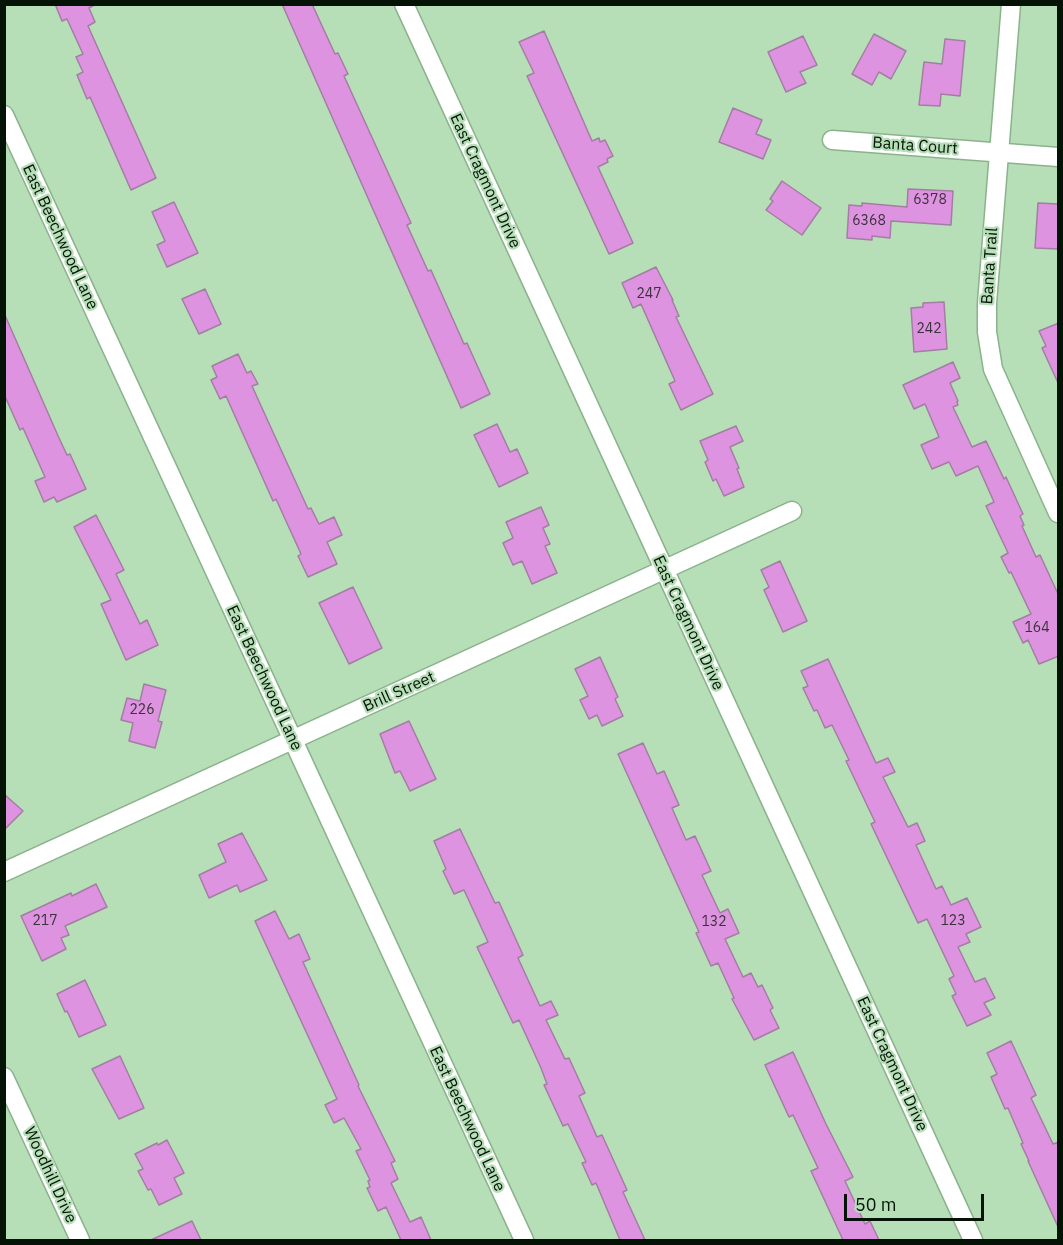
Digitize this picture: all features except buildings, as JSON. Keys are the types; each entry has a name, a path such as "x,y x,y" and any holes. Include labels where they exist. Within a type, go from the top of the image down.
{"street":[{"name":"East Cragmont Drive","path":"404,4 973,1240"},
{"name":"Banta Trail","path":"1011,4 998,152 987,332 993,369 1059,513"},
{"name":"East Beechwood Lane","path":"4,115 524,1240"},
{"name":"Banta Court","path":"832,140 1059,157"},
{"name":"Brill Street","path":"4,872 792,511"},
{"name":"Woodhill Drive","path":"4,1077 80,1240"}]}
